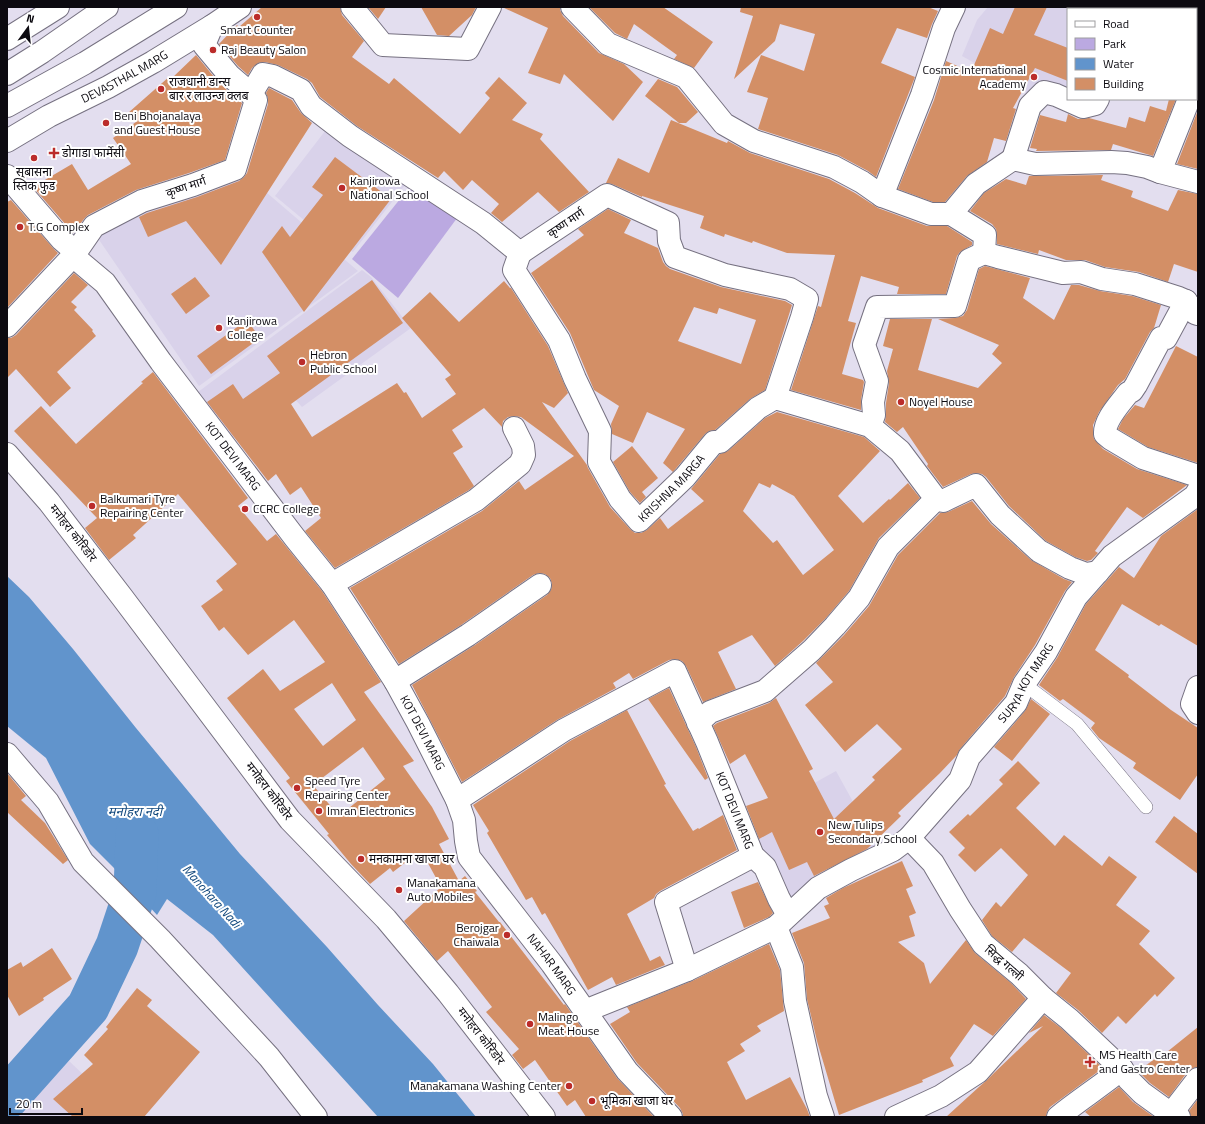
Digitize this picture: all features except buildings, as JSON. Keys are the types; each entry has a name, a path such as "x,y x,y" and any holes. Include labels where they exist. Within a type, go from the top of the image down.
{"main road":[{"path":"7,39 58,7"},
{"path":"7,74 42,52 107,7"},
{"path":"7,106 85,63 176,7"},
{"name":"DEVASTHAL MARG","path":"7,141 49,116 108,87 146,66 212,26 240,7"},
{"path":"352,7 383,45 468,49 490,7"},
{"path":"572,7 608,44 686,77 724,124 754,141 834,167 862,182 882,196 931,214 951,214 985,235 984,253"},
{"path":"882,196 922,96 944,28 954,7"},
{"path":"212,26 204,45 229,75 251,94 263,74 273,76 301,90 311,106 350,136 483,223 520,253"},
{"path":"951,214 976,184 1013,159 1030,106 1044,92 1067,100"},
{"name":"कृष्ण मार्ग","path":"75,254 94,226 142,201 193,185 235,169 256,100 251,94"},
{"path":"1067,100 1083,107 1095,104 1097,100"},
{"path":"1160,172 1189,100"},
{"path":"1013,159 1035,164 1127,163 1147,167 1198,182"},
{"name":"KOT DEVI MARG","path":"7,176 62,240 105,283 166,368 295,538 332,584 395,681 457,800 564,730 675,671 707,742 753,856 666,902 687,970"},
{"name":"कृष्ण मार्ग","path":"520,253 607,195 668,223 669,241 675,257 725,274 790,290 807,299 775,398"},
{"name":"KRISHNA MARGA","path":"520,253 514,270 559,340 575,379 600,431 599,462 620,499 639,521 685,477 714,442 720,442 758,408 775,398"},
{"path":"870,426 874,415 873,402 877,381 864,345 877,307 955,306 970,260 984,253 1063,273 1081,272 1102,279 1135,284 1179,298 1192,307 1166,338 1161,338 1136,385 1110,417 1104,430 1104,434 1143,458 1198,476"},
{"path":"7,326 75,254"},
{"path":"775,398 870,426 900,451 936,499 943,501 976,485 1000,515 1039,551 1070,568 1086,574 1098,572"},
{"path":"332,584 476,500 520,464 524,455 524,446 514,428"},
{"name":"मनोहरा कोरिडोर","path":"7,454 48,502 113,585 290,820 386,919 448,993 544,1117"},
{"name":"SURYA KOT MARG","path":"584,1011 687,970 782,921 818,888 893,850 909,838 960,780 969,757 1016,703 1024,684 1046,652 1076,597 1112,556 1195,496 1198,491"},
{"path":"698,723 710,712 765,691 812,650 859,598 888,547 936,499"},
{"path":"395,681 468,635 540,585"},
{"path":"1198,686 1192,704 1198,713"},
{"path":"7,754 48,802 83,862 160,939 269,1057 316,1117"},
{"name":"NAHAR MARG","path":"457,800 464,820 469,857 542,951 626,1071 671,1117"},
{"name":"सिद्ध गल्ली","path":"909,838 933,863 983,944 1043,998 1069,1019 1122,1069"},
{"path":"753,856 765,867 779,899 792,967 795,1001 816,1096 823,1117"},
{"path":"896,1117 941,1096 978,1072 1043,998"},
{"path":"1058,1117 1122,1069 1129,1080 1142,1093 1175,1115 1198,1079"}],"lane":[{"path":"1024,684 1077,724 1146,807"}],"shaded area":[{"name":"Cosmic International Academy","path":"988,7 1130,7 1067,8 1067,99 1040,100 962,56 977,20"},
{"name":"Kanjirowa National School","path":"332,122 409,180 353,252 305,221 275,196"},
{"name":"Kanjirowa College","path":"232,173 266,192 358,271 199,386 93,231"},
{"name":"Hebron Public School","path":"362,270 371,277 411,328 302,407 291,395 230,441 194,395"},
{"name":"New Tulips Secondary School","path":"836,771 854,806 868,827 882,854 803,889 788,900 758,838 780,827 771,807"},
{"path":"69,1061 128,1117 12,1117"}],"green space":[{"path":"416,179 463,210 398,298 352,259"}],"water":[{"name":"मनोहरा नदी","path":"7,576 29,597 73,649 240,854 433,1064 476,1117 378,1117 213,935 167,899 157,915 90,844 46,758 7,726"}],"waterway":[{"path":"7,1098 88,1007 117,946 135,892 137,834"}],"place":[{"name":"Smart Counter","path":"257,17"},
{"name":"Raj Beauty Salon","path":"213,50"},
{"name":"Cosmic International Academy","path":"1034,77"},
{"name":"राजधानी डान्स बार र लाउन्ज क्लब","path":"161,89"},
{"name":"Beni Bhojanalaya and Guest House","path":"106,123"},
{"name":"डोगाडा फार्मेसी","path":"54,153"},
{"name":"सुबासना स्तिक फुड","path":"34,158"},
{"name":"Kanjirowa National School","path":"342,188"},
{"name":"T.G Complex","path":"20,227"},
{"name":"Kanjirowa College","path":"219,328"},
{"name":"Hebron Public School","path":"302,362"},
{"name":"Noyel House","path":"901,402"},
{"name":"Balkumari Tyre Repairing Center","path":"92,506"},
{"name":"CCRC College","path":"245,509"},
{"name":"Speed Tyre Repairing Center","path":"297,788"},
{"name":"Imran Electronics","path":"319,811"},
{"name":"New Tulips Secondary School","path":"820,832"},
{"name":"मनकामना खाजा घर","path":"361,859"},
{"name":"Manakamana Auto Mobiles","path":"399,890"},
{"name":"Berojgar Chaiwala","path":"507,935"},
{"name":"Malingo Meat House","path":"530,1024"},
{"name":"MS Health Care and Gastro Center","path":"1090,1062"},
{"name":"Manakamana Washing Center","path":"569,1086"},
{"name":"भूमिका खाजा घर","path":"592,1101"}],"water label":[{"name":"Manohara Nadi","path":"212,896"}]}
